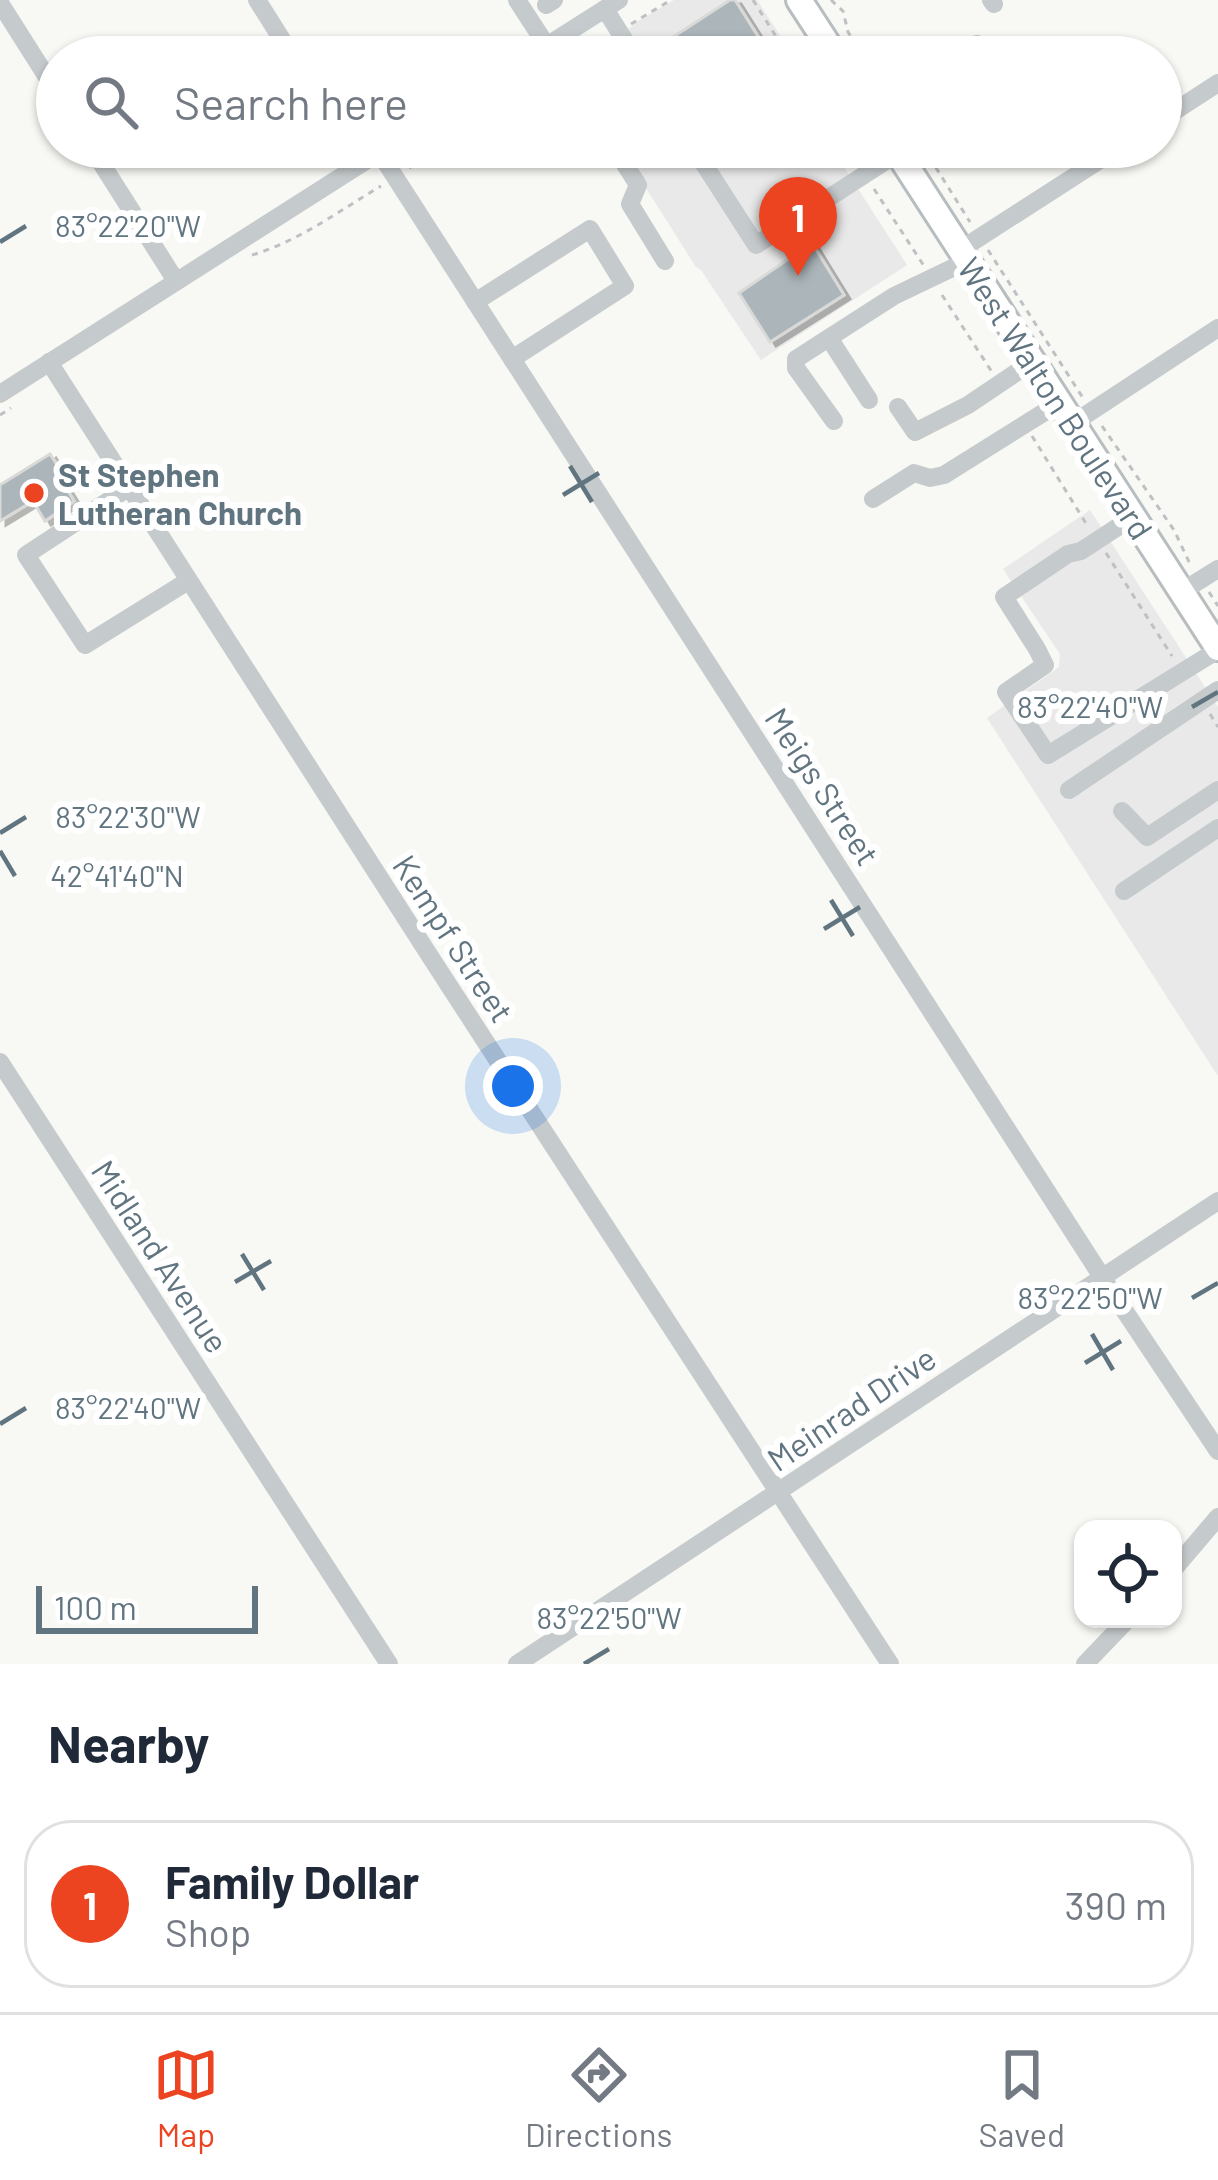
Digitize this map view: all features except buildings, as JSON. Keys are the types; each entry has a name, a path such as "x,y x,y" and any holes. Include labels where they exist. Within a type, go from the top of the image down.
{"main road":[{"path":"799,0 822,36"},
{"name":"West Walton Boulevard","path":"917,168 1032,362 1074,413 1132,517 1191,586 1218,649"}],"street":[{"path":"257,0 280,36"},
{"path":"517,0 535,36"},
{"path":"0,3 36,60"},
{"path":"567,36 612,5 620,34"},
{"path":"1182,106 1218,83"},
{"path":"104,168 176,281"},
{"path":"0,394 176,281 337,168"},
{"name":"Meigs Street","path":"390,168 1218,1451"},
{"path":"627,168 638,185 629,203 664,261"},
{"path":"710,168 756,244 875,168"},
{"path":"834,421 796,368 796,359 1089,168"},
{"path":"475,302 590,229 625,286 512,358"},
{"path":"873,499 914,473 944,476 1074,413 1218,328"},
{"path":"829,338 868,400"},
{"name":"Kempf Street","path":"49,362 890,1664"},
{"path":"898,407 915,432 1032,362"},
{"path":"128,488 26,556 85,645 188,581"},
{"path":"1132,517 1004,597 1045,665 1006,692 1048,754 1218,649"},
{"path":"1191,586 1218,568"},
{"path":"1069,790 1218,690"},
{"path":"1122,811 1147,837 1218,790"},
{"path":"1124,891 1218,827"},
{"name":"Midland Avenue","path":"0,1062 389,1664"},
{"name":"Meinrad Drive","path":"517,1664 1218,1201"},
{"path":"1182,1559 1218,1516"},
{"path":"1085,1664 1119,1628"}],"path":[{"path":"617,36 671,0"},
{"path":"753,0 775,36"},
{"path":"832,0 843,11 851,36"},
{"path":"251,255 301,235 410,168"},
{"path":"917,168 1074,413 1174,530 1191,586 1218,606"},
{"path":"0,415 20,403"}],"shaded area":[{"path":"674,0 757,0 780,36 620,36"},
{"path":"633,168 845,168 907,265 761,360"},
{"path":"1090,510 1218,707 1218,1076 987,718 1059,667 1060,654 1003,569"}],"place":[{"name":"Family Dollar","path":"798,276"},
{"name":"St Stephen Lutheran Church","path":"34,493"}]}
